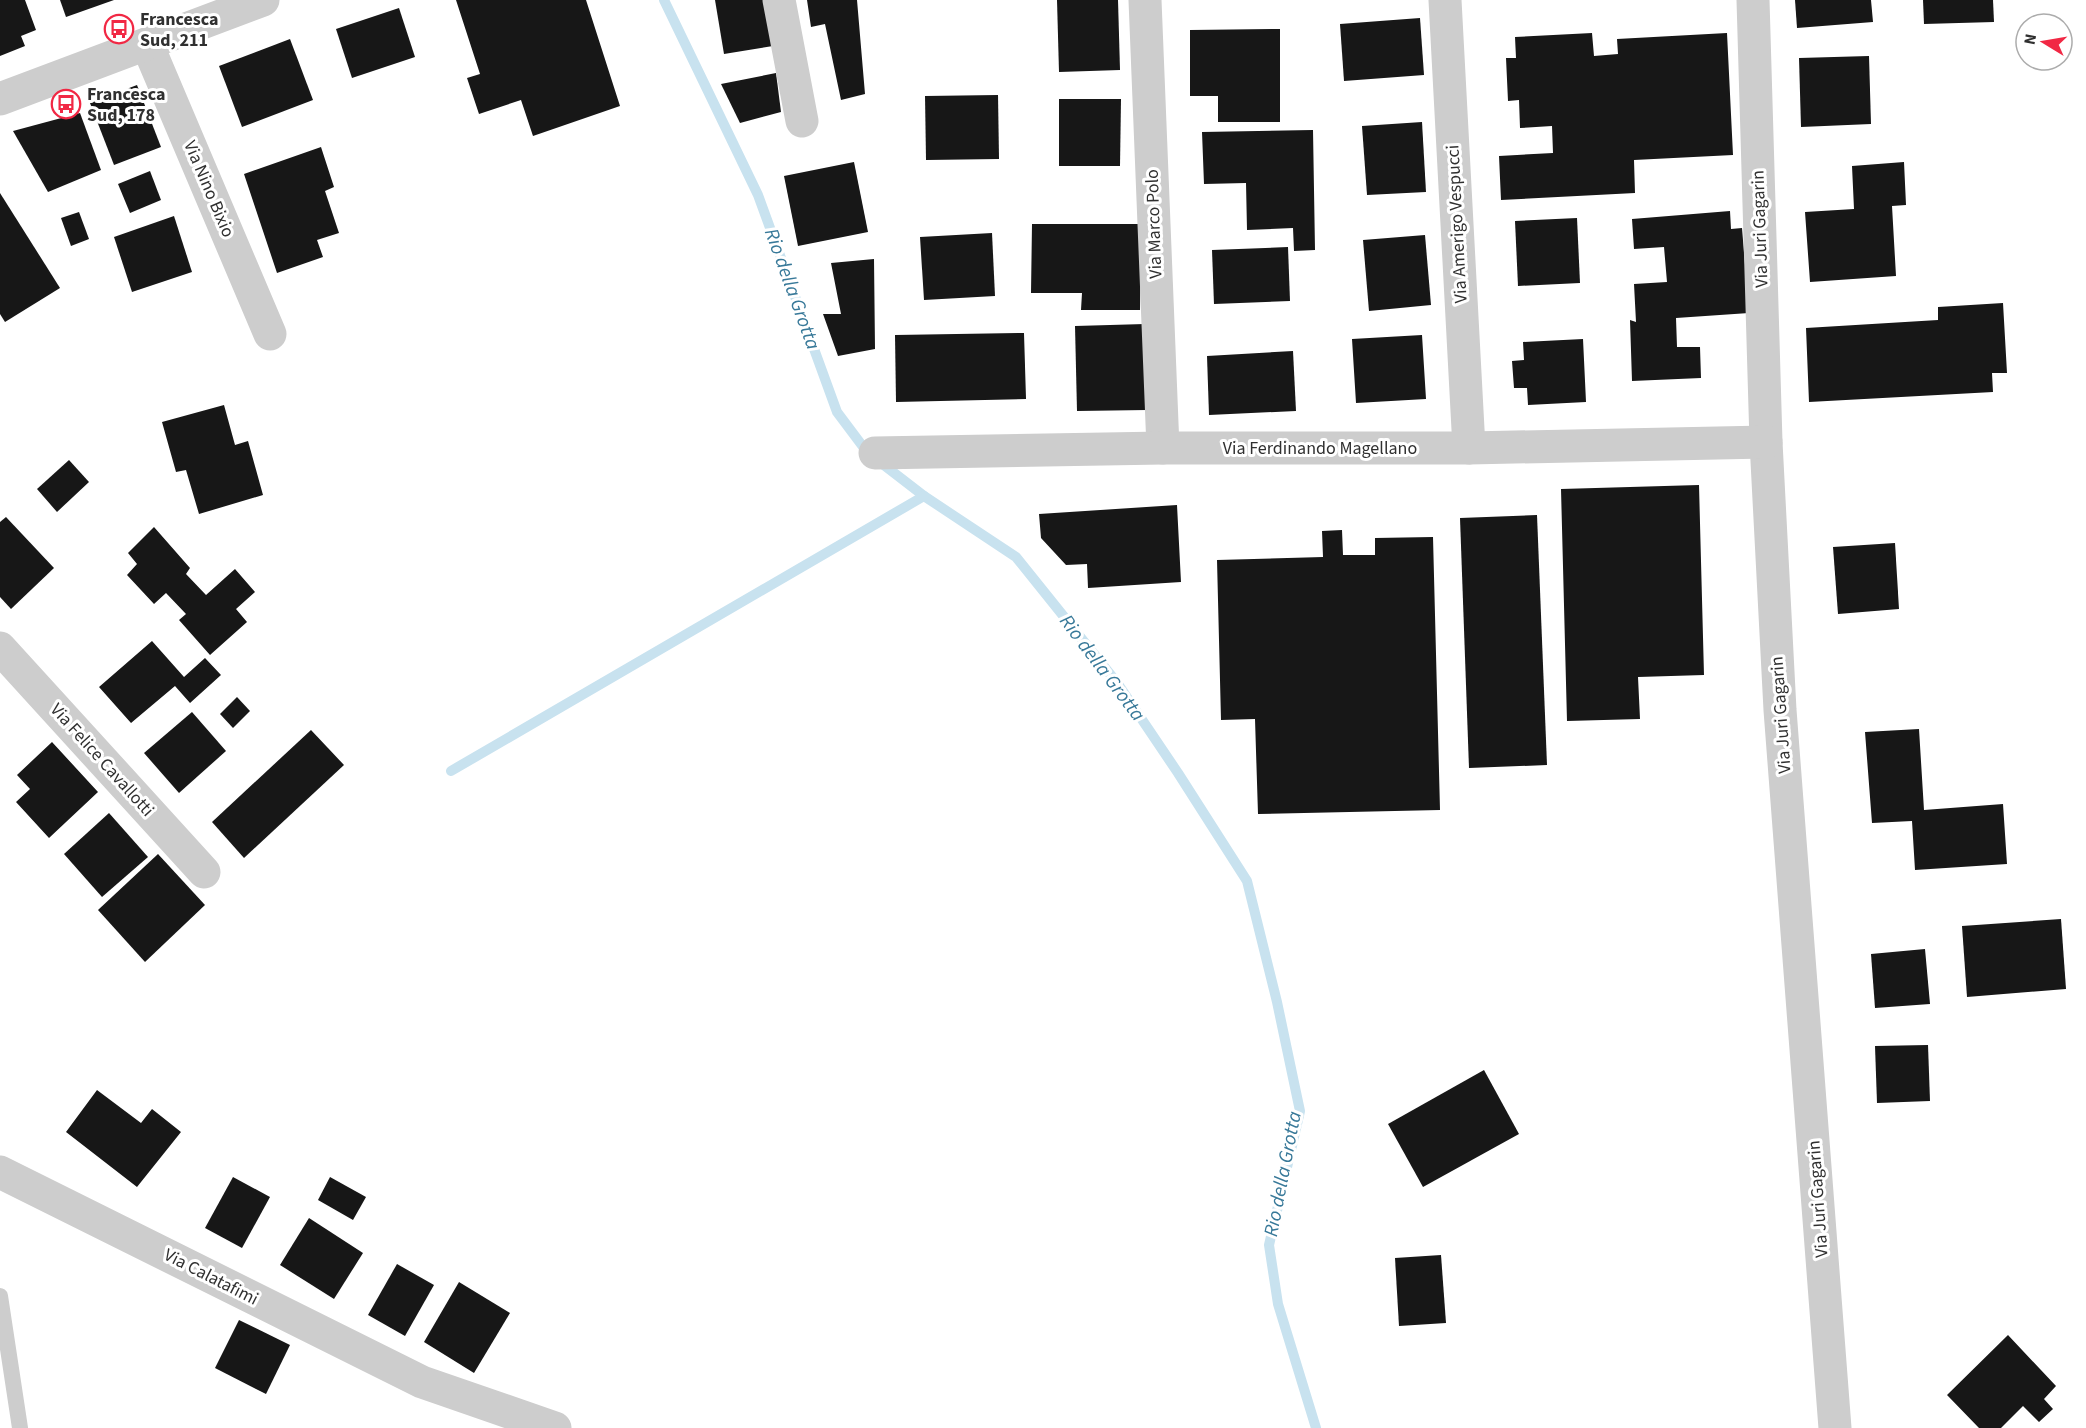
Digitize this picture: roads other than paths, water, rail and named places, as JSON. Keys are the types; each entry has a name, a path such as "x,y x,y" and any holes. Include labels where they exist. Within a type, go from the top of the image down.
{"street":[{"path":"0,99 147,44 219,7 263,0"},
{"path":"779,0 802,121"},
{"name":"Via Marco Polo","path":"1145,0 1163,448"},
{"name":"Via Amerigo Vespucci","path":"1445,0 1469,448"},
{"name":"Via Juri Gagarin","path":"1753,0 1766,442 1780,710 1835,1428"},
{"name":"Via Nino Bixio","path":"147,44 270,334"},
{"name":"Via Ferdinando Magellano","path":"875,453 1163,448 1469,448 1766,442"},
{"name":"Via Felice Cavallotti","path":"0,648 204,872"},
{"name":"Via Calatafimi","path":"0,1172 422,1382 555,1428"}],"lane":[{"path":"0,1296 20,1428"}],"waterway":[{"name":"Rio della Grotta","path":"664,0 758,195 837,412 867,452 924,496 1016,557 1118,684 1247,881 1277,1002 1300,1111 1269,1245 1278,1304 1316,1428"},
{"path":"451,771 924,496"}],"place":[{"name":"Francesca Sud, 211","path":"119,29"},
{"name":"Francesca Sud, 178","path":"66,104"}]}
